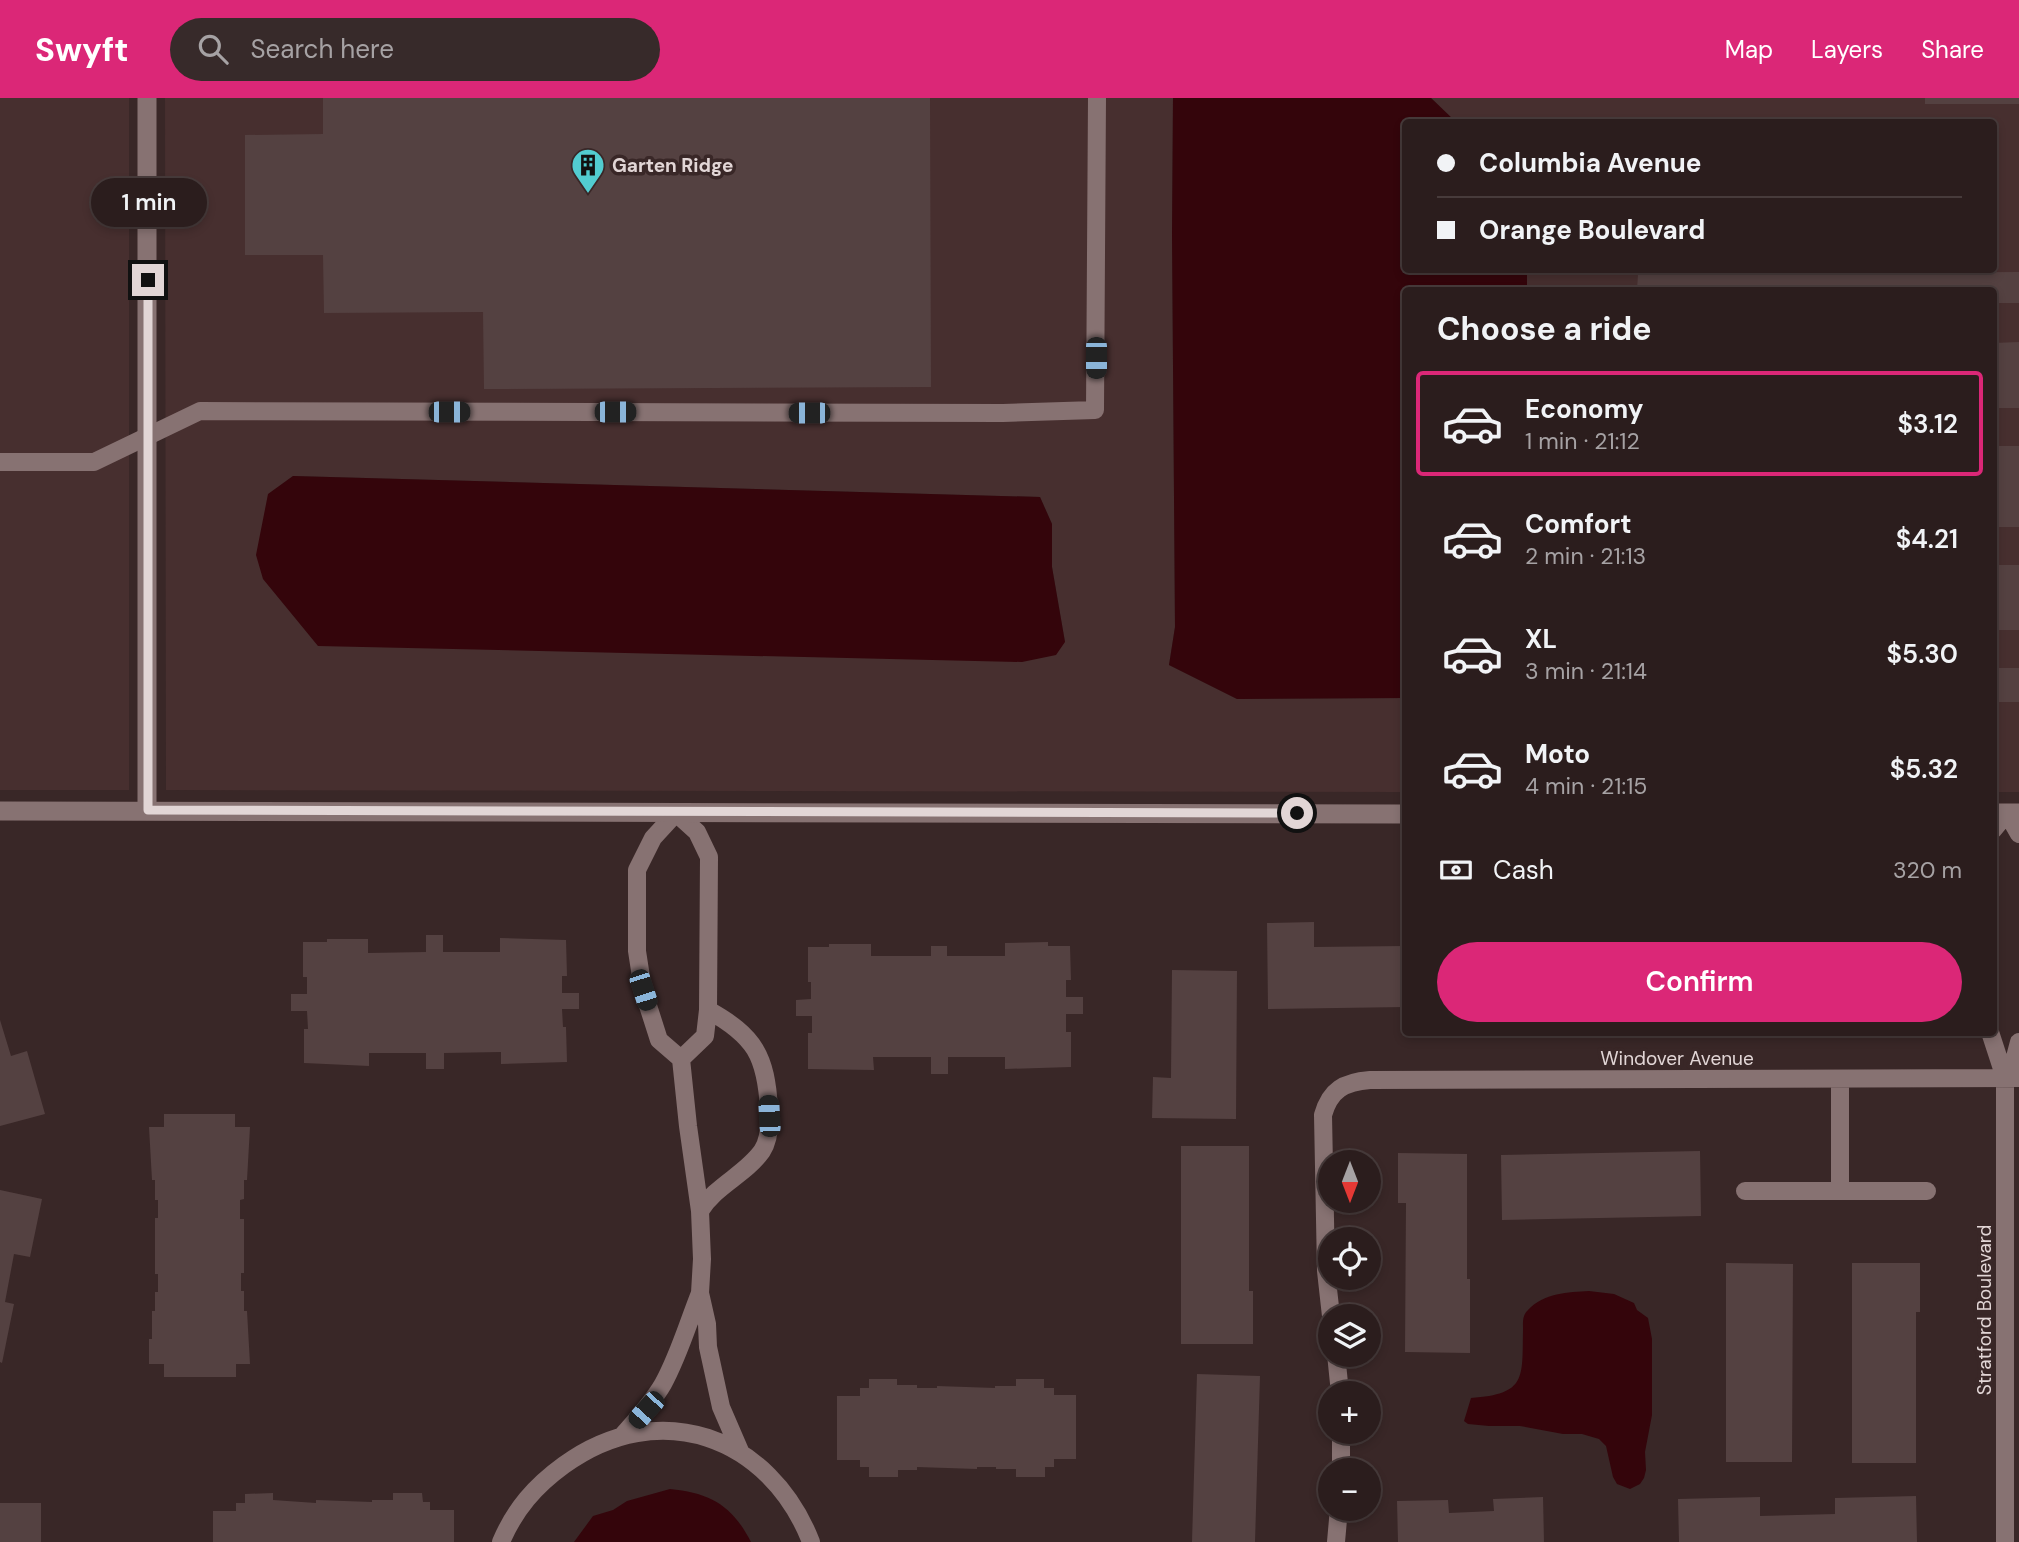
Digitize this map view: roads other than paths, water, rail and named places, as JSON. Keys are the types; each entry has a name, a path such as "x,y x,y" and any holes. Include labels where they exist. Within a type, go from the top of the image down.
{"street":[{"path":"147,98 148,810"},
{"path":"0,811 1402,814"}],"lane":[{"path":"0,462 94,462 200,411 1003,413 1095,410 1097,98"},
{"path":"681,1059 705,1036 708,1010 709,857 697,832 676,813 653,838 637,870 637,951 643,990 659,1040 681,1059 700,1211 700,1293 707,1324 708,1347 721,1407 740,1451"},
{"path":"2006,813 2019,834"},
{"path":"700,1211 716,1190 751,1164 763,1149 769,1134 765,1070 757,1051 742,1033 708,1010"},
{"name":"Stratford Boulevard","path":"1992,1036 2012,1078"},
{"name":"Stratford Boulevard","path":"2005,1542 2012,1078 2019,1042"},
{"name":"Windover Avenue","path":"1330,1304 1326,1272 1323,1115 1326,1104 1337,1088 1346,1084 1370,1080 2012,1078"},
{"path":"1840,1079 1840,1191"},
{"path":"1745,1191 1927,1191"},
{"path":"622,1436 646,1410 662,1385 700,1293"},
{"path":"501,1542 520,1506 546,1478 599,1443 643,1432 684,1432 704,1436 740,1451 775,1481 792,1501 811,1542"},
{"path":"1336,1542 1338,1521"}],"place":[{"name":"Garten Ridge","path":"588,195"}]}
